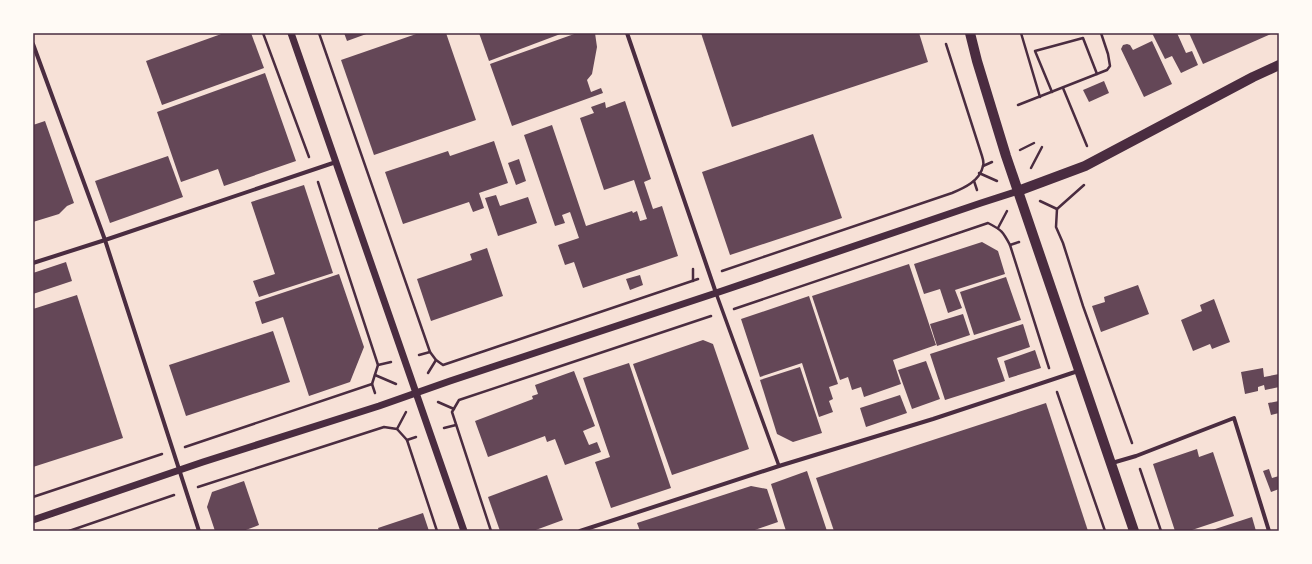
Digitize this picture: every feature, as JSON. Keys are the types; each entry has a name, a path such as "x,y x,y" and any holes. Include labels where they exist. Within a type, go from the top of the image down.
{"main road":[{"path":"970,33 1000,136 1018,191 1078,371 1134,531"},
{"path":"1018,191 1085,166 1253,77 1279,65"}],"street":[{"path":"291,33 464,531"},
{"path":"627,33 716,293 779,466"},
{"path":"33,44 105,240 199,531"},
{"path":"33,263 337,162"},
{"path":"33,520 379,406 981,202 1018,191"},
{"path":"580,531 779,466 933,419 1078,371"},
{"path":"1111,464 1136,456 1234,418 1269,531"}],"path":[{"path":"196,443 372,384 378,365 314,170 263,33"},
{"path":"319,33 430,352 436,360 443,365 965,188 974,181 983,166 982,156 946,44"},
{"path":"1021,33 1040,97"},
{"path":"1018,105 1107,70 1110,66 1108,54 1101,33"},
{"path":"1052,92 1036,51 1083,38 1097,74"},
{"path":"1063,88 1088,148"},
{"path":"1086,182 1072,197 1057,209 1056,227 1063,243 1083,306 1161,531"},
{"path":"491,531 452,412 458,400 988,223 1003,232 1010,245 1053,380 1105,531"},
{"path":"208,483 384,427 397,429 407,440 437,531"},
{"path":"33,497 148,459"},
{"path":"69,531 162,500"}],"building":[{"path":"224,33 251,33 264,68 162,105 146,61"},
{"path":"344,33 369,33 347,41"},
{"path":"419,33 446,33 476,120 374,155 341,60"},
{"path":"479,33 563,33 489,61"},
{"path":"577,33 595,33 597,47 592,74 587,80 591,92 601,88 603,93 512,126 490,64"},
{"path":"701,33 919,33 928,62 732,127"},
{"path":"1152,33 1177,33 1186,53 1192,51 1198,65 1181,73 1172,56 1165,59"},
{"path":"1189,33 1273,33 1203,64"},
{"path":"1152,41 1172,84 1144,97 1121,49 1123,45 1127,44 1130,45 1133,50"},
{"path":"265,73 296,161 224,186 218,169 181,182 157,112"},
{"path":"1104,81 1109,93 1089,102 1083,90"},
{"path":"625,101 651,179 644,182 653,209 662,206 678,256 583,288 574,262 565,265 558,245 579,238 570,212 562,215 565,223 555,226 524,135 552,125 586,226 632,211 633,213 637,211 640,221 647,219 634,180 604,190 580,118 594,113 591,107 605,102 606,108"},
{"path":"45,121 74,203 67,206 59,214 33,222 33,125"},
{"path":"813,134 842,218 730,255 702,172"},
{"path":"494,141 508,183 479,193 484,208 473,212 469,202 403,224 385,172 448,151 450,156"},
{"path":"168,156 183,197 110,223 95,181"},
{"path":"519,159 526,181 516,185 508,163"},
{"path":"304,185 333,273 259,297 253,281 275,274 251,202"},
{"path":"496,195 500,206 528,197 537,223 498,236 485,198"},
{"path":"982,242 998,251 1005,274 955,290 962,308 948,313 940,289 924,294 914,264"},
{"path":"487,248 503,296 431,321 417,279 472,260 470,254"},
{"path":"66,262 72,281 33,294 33,273"},
{"path":"909,264 936,345 893,360 901,384 864,397 861,387 852,390 848,377 840,380 812,296"},
{"path":"339,274 364,347 350,382 309,396 283,317 262,324 255,302"},
{"path":"640,275 643,285 630,290 626,279"},
{"path":"1006,277 1021,320 974,335 960,292"},
{"path":"1138,285 1149,314 1101,332 1092,306 1105,302 1104,297"},
{"path":"77,295 123,438 33,467 33,309"},
{"path":"809,296 838,384 829,387 833,399 829,401 833,412 819,417 802,363 760,377 741,319"},
{"path":"1214,299 1230,342 1212,349 1210,344 1193,351 1181,320 1202,311 1200,305"},
{"path":"963,314 970,335 937,346 930,324"},
{"path":"1023,324 1030,347 997,358 1005,381 945,400 930,354"},
{"path":"273,331 290,382 186,416 169,365"},
{"path":"703,340 713,344 749,449 672,475 633,364"},
{"path":"1035,350 1041,368 1009,378 1004,361"},
{"path":"926,361 940,399 912,409 898,370"},
{"path":"629,363 671,488 611,508 595,462 610,457 583,378"},
{"path":"800,367 822,433 793,442 777,434 760,380"},
{"path":"1263,368 1264,377 1279,374 1279,387 1265,390 1264,385 1258,387 1258,391 1245,394 1241,372"},
{"path":"574,371 595,426 583,431 589,445 597,442 601,452 565,465 555,439 547,442 545,436 488,457 475,421 533,399 532,396 538,394 535,385"},
{"path":"900,395 907,413 866,427 860,408"},
{"path":"1279,401 1279,413 1271,415 1268,403"},
{"path":"1046,403 1088,531 834,531 816,478"},
{"path":"1197,449 1199,457 1213,452 1234,516 1189,531 1175,531 1153,464"},
{"path":"1269,469 1272,478 1279,476 1279,489 1271,492 1263,471"},
{"path":"807,471 827,531 786,531 771,484"},
{"path":"547,475 563,520 533,531 500,531 488,497"},
{"path":"244,481 259,525 243,531 215,531 207,507 212,492"},
{"path":"751,486 767,489 778,522 752,531 640,531 637,523"},
{"path":"423,513 429,531 379,531 378,528"},
{"path":"1252,517 1256,531 1209,531"}]}
